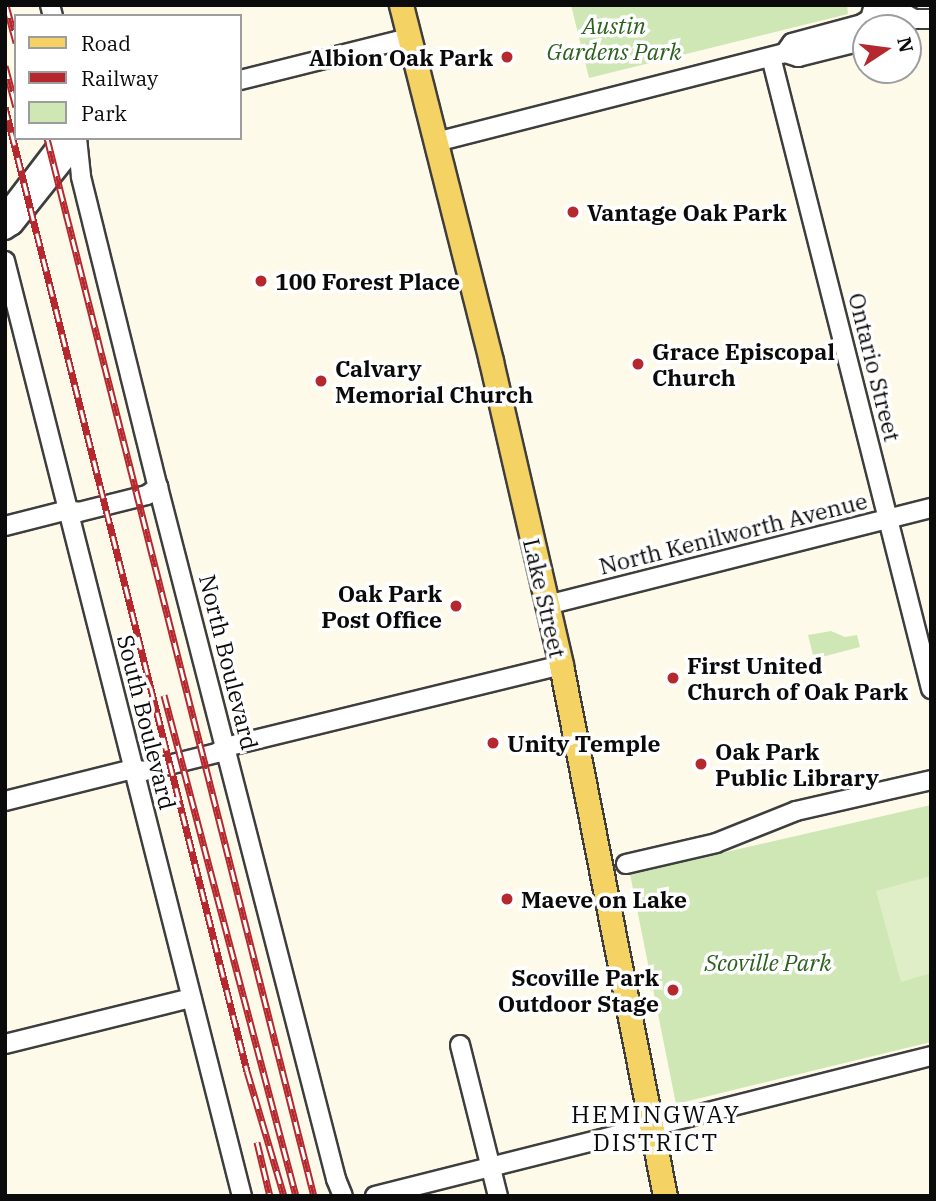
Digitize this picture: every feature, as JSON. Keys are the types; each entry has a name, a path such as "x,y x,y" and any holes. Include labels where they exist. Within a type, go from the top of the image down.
{"main road":[{"name":"Lake Street","path":"401,5 561,664 665,1196"}],"street":[{"path":"889,5 914,19 931,19"},
{"path":"242,80 409,38"},
{"path":"436,142 778,55 792,43 852,38"},
{"name":"Ontario Street","path":"778,55 931,689"},
{"path":"5,214 64,140"},
{"path":"5,230 13,225 65,160 74,140"},
{"name":"North Boulevard","path":"75,140 81,177 158,487 336,1179 343,1196"},
{"name":"South Boulevard","path":"5,261 242,1196"},
{"path":"5,526 68,510 76,501 143,484 158,487"},
{"name":"North Kenilworth Avenue","path":"547,605 931,508"},
{"path":"5,801 133,769 144,771 217,753 225,747 561,664"},
{"path":"626,864 716,844 796,811 931,780"},
{"path":"5,1044 191,998"},
{"path":"460,1045 498,1196"},
{"path":"376,1196 931,1056"}],"green space":[{"name":"Austin Gardens Park","path":"571,5 847,5 848,14 589,78"},
{"path":"831,631 845,637 857,635 860,647 814,659 808,635"},
{"name":"Scoville Park","path":"931,805 931,1042 676,1104 630,874"},
{"path":"931,876 931,973 901,982 876,891"}],"railway":[{"path":"6,5 14,35"},
{"path":"5,66 14,100"},
{"path":"5,107 247,1071 284,1196"},
{"path":"48,140 314,1196"},
{"path":"164,695 296,1196"},
{"path":"257,1142 270,1196"}],"place":[{"name":"Albion Oak Park","path":"507,57"},
{"name":"Vantage Oak Park","path":"573,212"},
{"name":"100 Forest Place","path":"261,281"},
{"name":"Grace Episcopal Church","path":"638,364"},
{"name":"Calvary Memorial Church","path":"321,381"},
{"name":"Oak Park Post Office","path":"456,606"},
{"name":"First United Church of Oak Park","path":"673,678"},
{"name":"Unity Temple","path":"493,743"},
{"name":"Oak Park Public Library","path":"701,764"},
{"name":"Maeve on Lake","path":"507,899"},
{"name":"Scoville Park Outdoor Stage","path":"673,990"}],"district":[{"name":"HEMINGWAY DISTRICT","path":"656,1129"}]}
